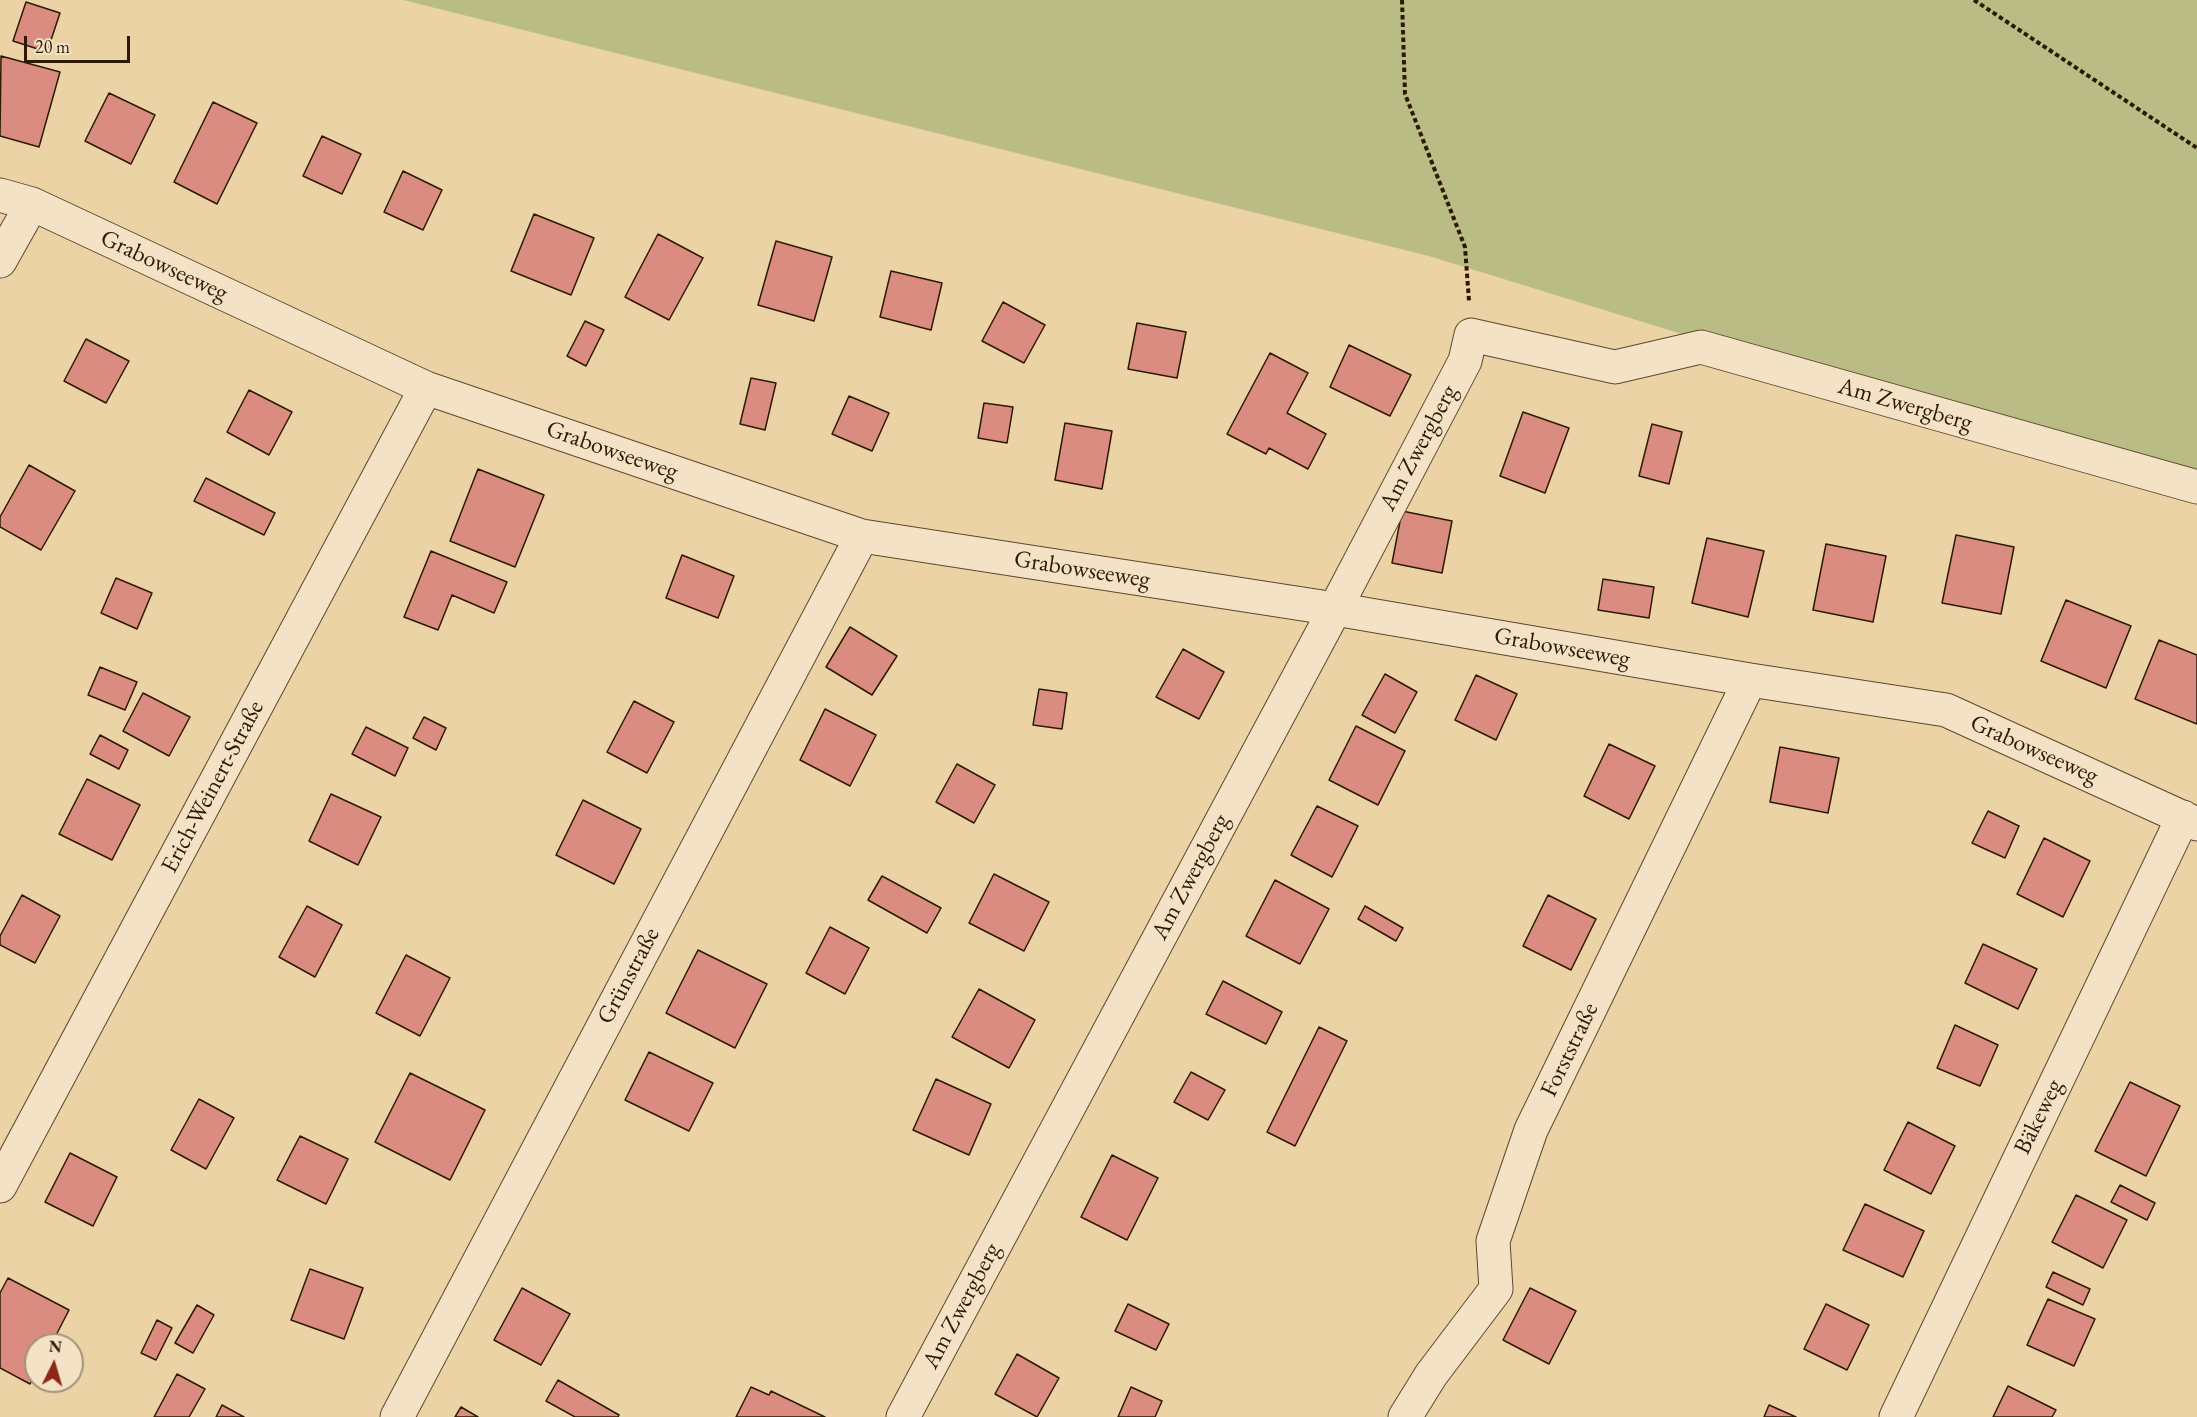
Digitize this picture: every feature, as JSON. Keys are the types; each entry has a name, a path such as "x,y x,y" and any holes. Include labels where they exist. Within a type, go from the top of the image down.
{"street":[{"name":"Grabowseeweg","path":"0,195 32,204 426,388 862,536 1335,609 1750,680 1946,710 2190,821"},
{"path":"0,261 32,204"},
{"name":"Am Zwergberg","path":"903,1417 1335,609 1465,361 1472,335 1615,367 1701,347 2197,487"},
{"name":"Erich-Weinert-Straße","path":"0,1186 426,388"},
{"name":"Grünstraße","path":"397,1417 862,536"},
{"name":"Forststraße","path":"1405,1417 1431,1375 1496,1289 1493,1241 1531,1130 1750,680"},
{"name":"Bäkeweg","path":"1896,1417 2190,821"}],"path":[{"path":"1402,0 1405,94 1465,247 1472,335"},
{"path":"1974,0 2197,148"}],"green space":[{"path":"403,0 2197,0 2197,493 1429,256"}],"building":[{"path":"26,2 60,13 47,52 13,41"},
{"path":"1,56 60,72 39,147 0,136"},
{"path":"109,93 155,115 131,164 85,141"},
{"path":"213,102 257,123 217,204 174,182"},
{"path":"322,136 361,154 342,194 303,176"},
{"path":"403,171 442,190 423,230 384,212"},
{"path":"534,214 594,238 571,295 511,271"},
{"path":"658,234 703,258 669,320 625,297"},
{"path":"776,241 832,257 814,321 758,305"},
{"path":"891,271 942,283 931,330 880,317"},
{"path":"1003,302 1045,325 1024,363 982,341"},
{"path":"585,321 604,330 586,366 567,356"},
{"path":"1137,323 1186,332 1177,378 1128,369"},
{"path":"86,339 129,361 106,403 64,381"},
{"path":"1349,345 1411,375 1390,416 1330,387"},
{"path":"1270,353 1308,373 1287,413 1326,434 1308,469 1269,448 1266,454 1227,434"},
{"path":"751,378 776,383 765,430 740,424"},
{"path":"249,390 292,412 269,455 227,432"},
{"path":"849,396 889,413 872,451 832,434"},
{"path":"984,403 1013,407 1007,443 978,438"},
{"path":"1523,412 1569,428 1545,493 1500,476"},
{"path":"1065,423 1112,431 1102,489 1055,480"},
{"path":"1652,424 1682,432 1669,484 1639,476"},
{"path":"29,465 75,491 41,550 0,527 0,517"},
{"path":"478,469 544,495 515,567 450,541"},
{"path":"206,478 275,513 264,535 194,501"},
{"path":"1402,511 1452,521 1442,573 1392,563"},
{"path":"1956,535 2014,547 2001,614 1942,603"},
{"path":"1707,538 1764,551 1748,617 1692,603"},
{"path":"1826,544 1886,556 1873,622 1813,610"},
{"path":"431,551 507,582 494,613 452,595 438,630 404,617"},
{"path":"682,555 734,576 718,618 666,598"},
{"path":"116,578 152,593 137,629 101,613"},
{"path":"1603,579 1654,587 1649,618 1598,610"},
{"path":"2066,600 2131,626 2106,688 2041,661"},
{"path":"850,627 897,656 872,695 826,667"},
{"path":"2159,640 2197,655 2197,724 2135,699"},
{"path":"1183,649 1224,672 1199,719 1156,697"},
{"path":"100,667 137,682 125,710 88,695"},
{"path":"1385,674 1417,692 1395,733 1362,715"},
{"path":"1476,675 1517,694 1496,740 1455,720"},
{"path":"1039,689 1067,693 1062,729 1033,725"},
{"path":"143,693 190,717 169,756 123,731"},
{"path":"634,701 674,722 647,773 607,752"},
{"path":"825,709 876,735 850,786 800,760"},
{"path":"424,717 446,728 436,750 413,738"},
{"path":"1356,726 1405,751 1378,805 1329,780"},
{"path":"366,727 408,748 395,776 352,754"},
{"path":"100,735 128,750 119,769 90,754"},
{"path":"1609,744 1655,766 1629,819 1584,796"},
{"path":"1780,747 1839,758 1828,813 1770,802"},
{"path":"957,764 995,785 974,823 936,802"},
{"path":"87,779 140,805 112,860 59,834"},
{"path":"331,794 381,817 358,865 309,841"},
{"path":"583,800 641,829 614,884 556,855"},
{"path":"1317,806 1358,826 1332,877 1291,855"},
{"path":"1988,811 2019,826 2005,858 1972,843"},
{"path":"2044,838 2090,861 2063,917 2017,894"},
{"path":"994,874 1049,902 1024,951 969,923"},
{"path":"882,876 941,908 927,933 868,900"},
{"path":"1275,880 1329,909 1300,964 1246,936"},
{"path":"22,895 60,916 35,963 0,945 0,936"},
{"path":"1548,895 1596,919 1571,970 1523,946"},
{"path":"307,906 342,925 315,977 279,957"},
{"path":"1365,906 1403,928 1396,941 1358,919"},
{"path":"830,927 869,948 845,994 806,973"},
{"path":"1983,944 2037,969 2018,1009 1965,983"},
{"path":"698,950 767,984 735,1048 666,1013"},
{"path":"406,955 450,978 420,1036 376,1013"},
{"path":"1223,981 1282,1012 1266,1044 1206,1014"},
{"path":"979,989 1035,1020 1009,1068 952,1037"},
{"path":"1955,1025 1998,1045 1980,1086 1937,1068"},
{"path":"1319,1027 1347,1041 1295,1146 1267,1132"},
{"path":"649,1052 713,1083 689,1131 625,1100"},
{"path":"1191,1072 1225,1090 1208,1120 1174,1102"},
{"path":"410,1073 485,1110 450,1180 375,1142"},
{"path":"936,1079 991,1104 969,1155 913,1130"},
{"path":"2130,1082 2180,1106 2146,1176 2095,1151"},
{"path":"199,1099 234,1118 206,1169 171,1150"},
{"path":"1908,1122 1955,1146 1931,1194 1884,1170"},
{"path":"300,1136 348,1159 326,1204 277,1180"},
{"path":"70,1153 117,1177 93,1226 45,1202"},
{"path":"1112,1155 1158,1178 1127,1240 1081,1217"},
{"path":"2120,1185 2155,1203 2147,1220 2111,1202"},
{"path":"2076,1195 2127,1220 2103,1268 2052,1242"},
{"path":"1865,1204 1924,1231 1903,1277 1843,1250"},
{"path":"310,1269 363,1288 344,1339 291,1320"},
{"path":"2053,1272 2090,1289 2083,1305 2046,1287"},
{"path":"8,1278 69,1310 57,1333 24,1333 24,1381 0,1368 0,1293"},
{"path":"522,1288 570,1314 541,1365 494,1340"},
{"path":"1530,1288 1576,1311 1549,1364 1503,1340"},
{"path":"2048,1299 2095,1319 2074,1366 2027,1345"},
{"path":"1128,1304 1169,1324 1156,1350 1115,1331"},
{"path":"1826,1304 1869,1325 1847,1370 1804,1349"},
{"path":"197,1305 214,1315 193,1353 175,1343"},
{"path":"157,1320 172,1328 156,1360 141,1353"},
{"path":"1017,1354 1059,1378 1037,1417 995,1394"},
{"path":"177,1374 205,1389 189,1417 154,1417"},
{"path":"558,1380 619,1415 618,1417 575,1417 546,1401"},
{"path":"2008,1386 2056,1410 2052,1417 1993,1417"},
{"path":"751,1387 769,1395 771,1391 825,1417 736,1417"},
{"path":"1131,1387 1162,1401 1155,1417 1118,1417"},
{"path":"222,1405 244,1417 216,1417"},
{"path":"1769,1405 1796,1417 1764,1417"},
{"path":"461,1407 478,1417 455,1417"}]}
